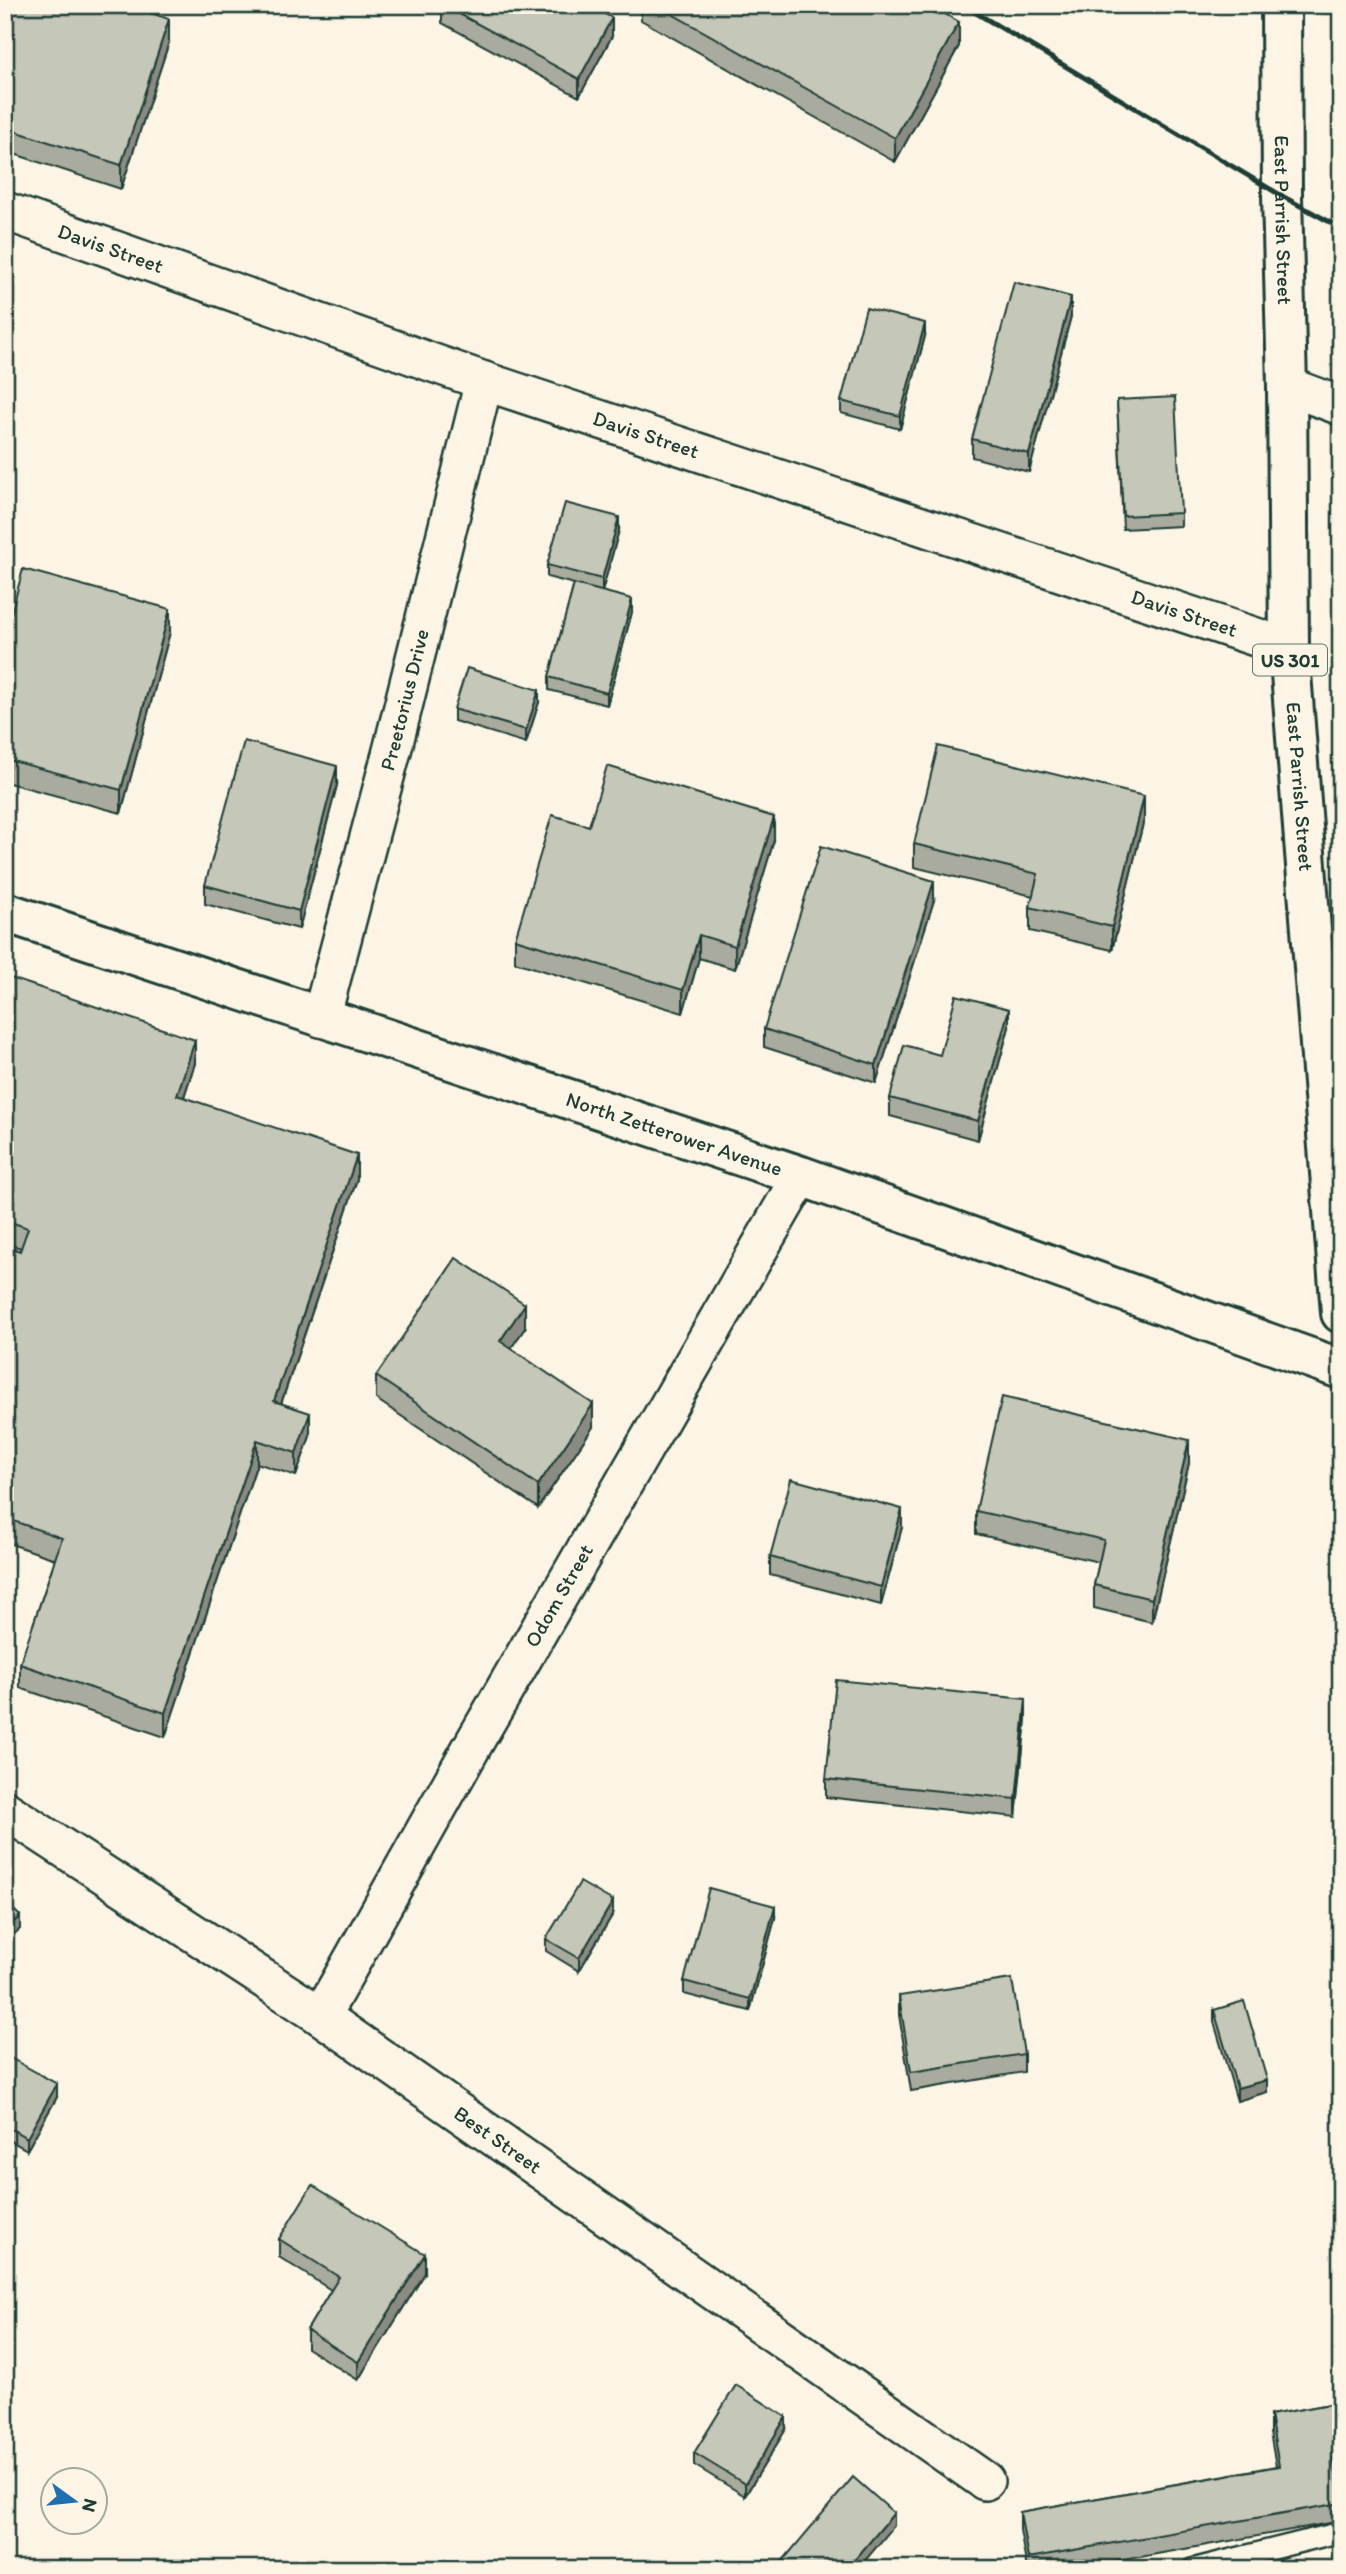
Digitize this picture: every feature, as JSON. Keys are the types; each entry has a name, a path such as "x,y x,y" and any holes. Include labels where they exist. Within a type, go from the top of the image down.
{"street":[{"name":"East Parrish Street","path":"1281,5 1289,648 1341,1314"},
{"name":"Davis Street","path":"5,211 484,381 1289,648"},
{"name":"Preetorius Drive","path":"321,1018 393,747 484,381"},
{"path":"1287,386 1341,406"},
{"name":"North Zetterower Avenue","path":"5,912 801,1176 1341,1369"},
{"name":"Odom Street","path":"321,2016 474,1744 801,1176"},
{"name":"Best Street","path":"5,1810 321,2016 985,2480"}],"lane":[{"path":"1192,2569 1341,2532"}],"building":[{"path":"5,5 127,5 169,19 121,165 5,128"},
{"path":"443,5 589,5 612,18 579,79"},
{"path":"656,5 929,5 959,22 895,138"},
{"path":"1014,282 1071,297 1029,454 972,439"},
{"path":"866,308 925,323 900,416 841,401"},
{"path":"1175,397 1181,513 1123,516 1117,400"},
{"path":"565,503 619,517 602,579 547,565"},
{"path":"23,569 170,609 121,790 5,759 5,637"},
{"path":"574,584 632,599 607,693 549,677"},
{"path":"467,668 539,690 526,730 454,709"},
{"path":"244,741 337,766 299,911 205,885"},
{"path":"938,746 1144,796 1112,927 1030,907 1038,874 914,844"},
{"path":"607,766 774,817 735,946 699,935 683,990 515,939 552,815 589,826"},
{"path":"821,846 934,881 876,1065 764,1029"},
{"path":"5,976 195,1040 177,1095 357,1155 274,1401 310,1413 296,1453 257,1440 165,1713 20,1664 62,1538 5,1518 5,1490 10,1475 5,1473 5,1246 20,1251 28,1228 5,1220"},
{"path":"956,995 1009,1009 978,1121 890,1098 904,1045 940,1055"},
{"path":"456,1258 525,1304 500,1341 593,1404 538,1485 376,1376"},
{"path":"1002,1397 1189,1440 1152,1599 1094,1585 1104,1540 976,1511"},
{"path":"791,1479 902,1509 881,1587 770,1557"},
{"path":"836,1680 1026,1699 1016,1799 826,1779"},
{"path":"580,1882 613,1901 579,1958 546,1939"},
{"path":"709,1888 775,1906 750,1999 684,1981"},
{"path":"5,1901 20,1916 5,1930"},
{"path":"1012,1979 1024,2054 911,2072 899,1996"},
{"path":"1244,2001 1267,2080 1237,2088 1214,2010"},
{"path":"5,2055 57,2084 27,2138 5,2126"},
{"path":"312,2185 425,2254 358,2362 307,2330 339,2277 279,2239"},
{"path":"736,2385 786,2417 745,2484 694,2453"},
{"path":"1341,2402 1341,2456 1333,2458 1341,2503 1028,2558 1020,2512 1279,2466 1270,2415"},
{"path":"853,2477 894,2513 847,2569 785,2569 780,2564"}],"railway":[{"path":"963,5 1282,196 1341,228"}]}
